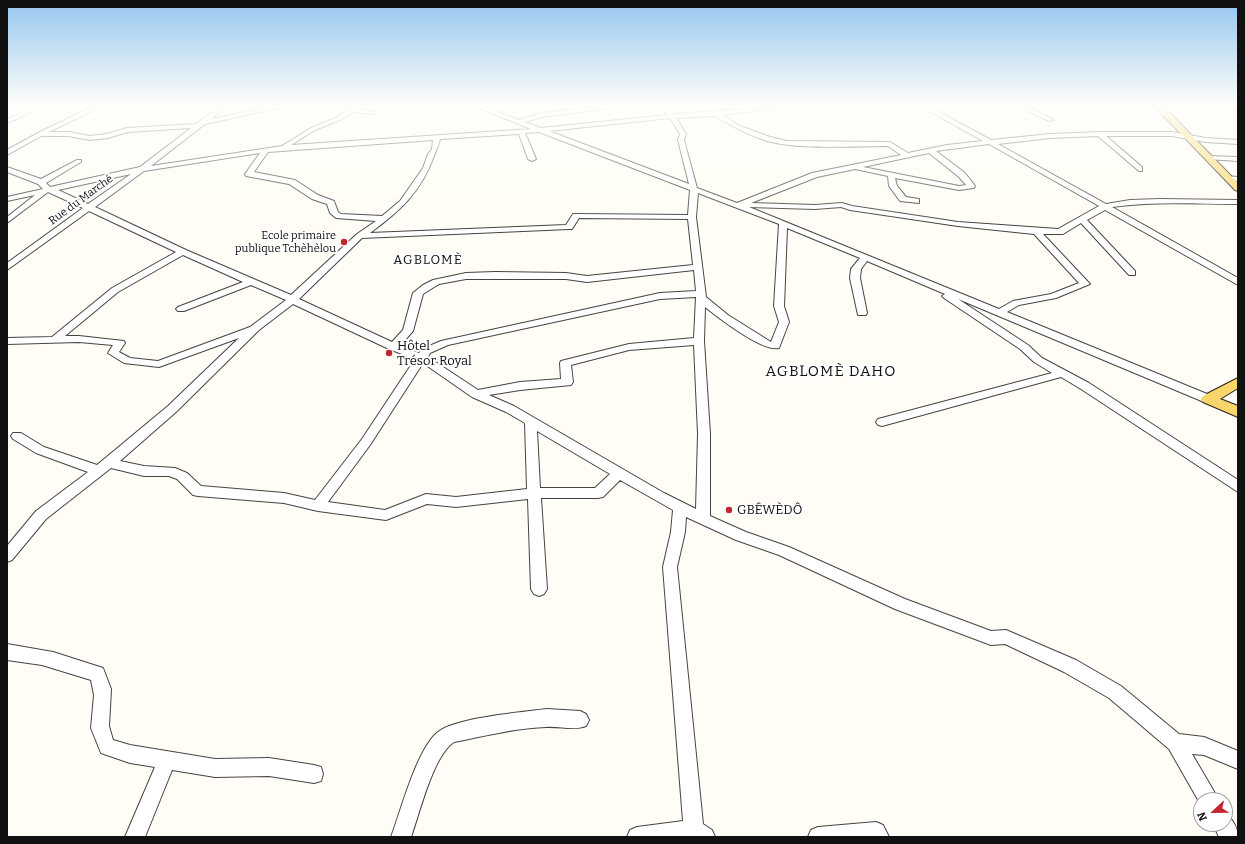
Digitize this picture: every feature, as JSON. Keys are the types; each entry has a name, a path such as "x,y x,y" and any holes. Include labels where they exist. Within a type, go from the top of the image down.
{"main road":[{"path":"1196,145 1238,188"},
{"path":"1208,399 1238,382"},
{"path":"1208,399 1238,412"}],"street":[{"path":"7,153 20,145"},
{"name":"Rue du Marché","path":"7,267 172,145"},
{"path":"283,148 287,145"},
{"path":"7,199 142,169 266,150 316,145"},
{"path":"7,556 41,515 110,463 172,408 254,328 292,300 360,236 403,203 421,180 435,145"},
{"path":"526,145 532,160"},
{"path":"581,145 739,205 1208,399"},
{"path":"682,145 694,189 692,217 701,296 699,341 704,434 703,519"},
{"path":"892,145 907,156"},
{"path":"739,205 815,175 947,147 964,145"},
{"path":"994,145 1105,206 1238,282"},
{"path":"1113,145 1139,169"},
{"path":"266,150 249,174 292,182 315,197 331,203 334,213 339,216 384,219"},
{"path":"854,167 959,188 971,186 962,175 931,151"},
{"path":"1209,158 1238,159"},
{"path":"41,182 79,161"},
{"path":"7,168 41,182 48,190 183,252 421,357 476,394 510,409 658,497 703,519 741,536 784,551 900,604 991,638 1006,636 1070,666 1115,692 1175,743 1204,792"},
{"path":"891,175 893,186 903,199 916,201"},
{"path":"1228,178 1238,179"},
{"path":"7,221 48,190"},
{"path":"7,192 29,194"},
{"path":"739,205 759,207 815,207 842,205 850,208 958,224 1060,232 1105,206 1130,202 1160,201 1238,202"},
{"path":"360,236 569,227 576,216 692,217"},
{"path":"1082,220 1132,273"},
{"path":"318,506 366,442 421,357 426,351 445,343 660,296 701,296 724,317 769,346 775,346 784,322 779,306 783,223"},
{"path":"1000,312 1016,303 1053,296 1085,284 1036,231"},
{"path":"54,340 116,290 140,275 183,252"},
{"path":"862,313 855,278 856,270 866,257"},
{"path":"394,346 408,331 418,293 436,282 466,276 495,275 525,277 566,276 587,279 697,267"},
{"path":"924,281 1024,347 1038,360 1064,373 1238,487"},
{"path":"181,309 251,282"},
{"path":"7,341 99,340 120,343 113,353 128,361 159,364 254,328"},
{"path":"476,394 520,386 567,382 565,363 615,349 699,341"},
{"path":"882,422 1064,373"},
{"path":"531,421 539,589"},
{"path":"18,436 40,450 98,471"},
{"path":"110,463 144,471 170,471 182,476 198,491 284,498 318,506 386,515 426,500 456,502 534,493 598,493 619,473"},
{"path":"637,837 699,833 670,567 678,532 680,508"},
{"path":"7,652 36,655 61,661 97,674 103,686 104,702 100,727 107,747 130,754 216,768 269,767 314,774"},
{"path":"401,837 430,756 443,739 451,734 509,722 547,718 580,720"},
{"path":"1175,743 1204,746 1238,760"},
{"path":"134,837 167,760"},
{"path":"818,837 876,832 879,837"}],"place":[{"name":"Ecole primaire publique Tchèhèlou","path":"344,242"},
{"name":"Hôtel Trésor Royal","path":"389,353"},
{"name":"GBÊWÈDÔ","path":"729,510"}],"district":[{"name":"AGBLOMÈ","path":"428,260"},
{"name":"AGBLOMÈ DAHO","path":"831,372"}]}
